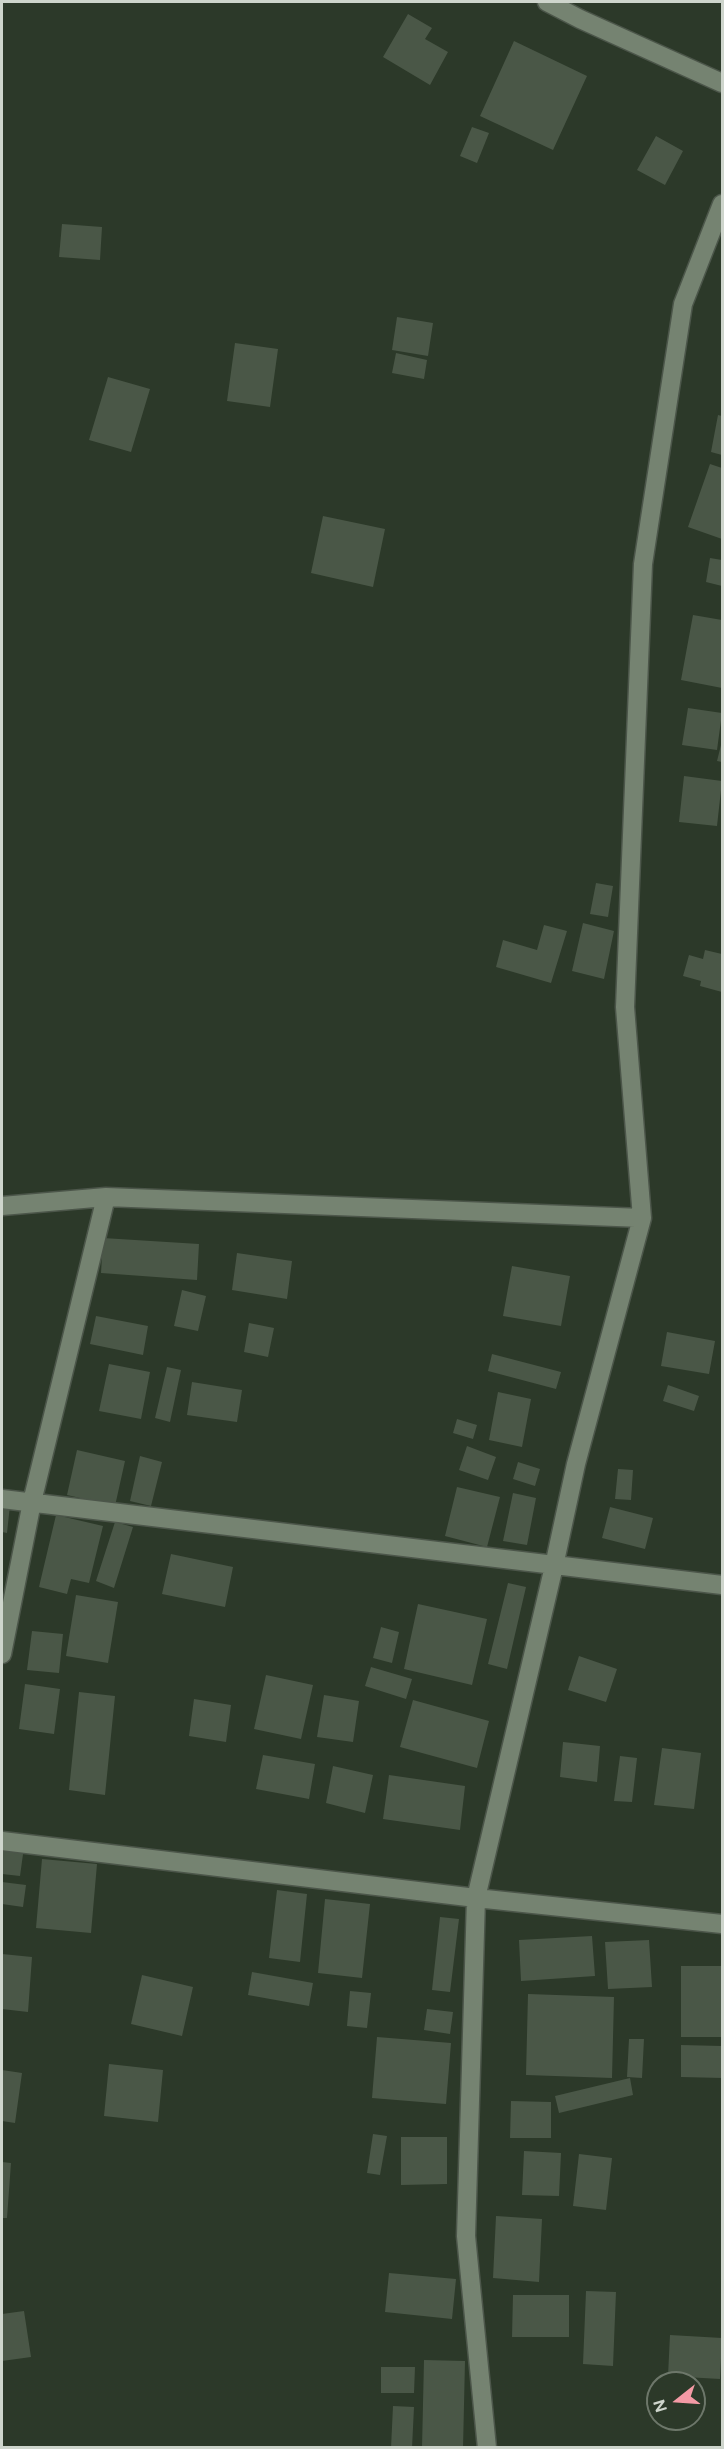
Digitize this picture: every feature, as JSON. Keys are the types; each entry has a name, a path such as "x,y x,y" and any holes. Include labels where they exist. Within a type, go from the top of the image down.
{"street":[{"path":"547,2 723,83"},
{"path":"487,2448 466,2236 476,1898 576,1464 642,1218 625,1007 643,564 683,304 723,204"},
{"path":"2,1206 106,1197 642,1218"},
{"path":"2,1654 32,1502 106,1197"},
{"path":"2,1499 723,1585"},
{"path":"2,1841 476,1898 723,1924"}],"building":[{"path":"408,14 432,28 425,39 448,52 430,85 383,57"},
{"path":"514,41 587,76 553,150 480,116"},
{"path":"472,127 489,133 477,163 460,156"},
{"path":"656,136 683,151 665,185 637,170"},
{"path":"62,224 102,227 100,260 59,257"},
{"path":"397,317 433,323 428,356 392,350"},
{"path":"235,343 278,349 270,407 227,401"},
{"path":"396,353 427,360 424,379 392,373"},
{"path":"108,377 150,389 131,452 89,440"},
{"path":"718,415 722,416 722,455 711,452"},
{"path":"710,464 722,468 722,539 688,527"},
{"path":"323,516 385,529 373,587 311,573"},
{"path":"710,558 722,560 722,586 706,582"},
{"path":"693,615 722,620 722,688 681,680"},
{"path":"688,708 722,713 717,750 682,745"},
{"path":"722,741 722,762 717,761"},
{"path":"684,776 722,781 717,826 679,822"},
{"path":"596,883 613,886 608,917 590,914"},
{"path":"583,923 614,931 604,979 572,971"},
{"path":"544,925 567,931 551,983 496,967 503,940 537,950"},
{"path":"705,950 722,954 722,992 700,986 701,981 683,976 689,955 703,959"},
{"path":"103,1238 199,1244 197,1280 101,1273"},
{"path":"237,1253 292,1261 287,1299 232,1290"},
{"path":"512,1266 570,1276 561,1326 503,1316"},
{"path":"182,1290 206,1296 198,1331 174,1326"},
{"path":"96,1316 148,1326 143,1355 90,1344"},
{"path":"249,1323 274,1328 268,1357 244,1352"},
{"path":"667,1332 715,1341 709,1374 661,1366"},
{"path":"492,1354 561,1372 556,1389 488,1371"},
{"path":"109,1364 150,1372 141,1419 99,1411"},
{"path":"167,1367 181,1370 170,1422 155,1418"},
{"path":"192,1382 242,1390 237,1422 187,1415"},
{"path":"668,1385 699,1396 694,1411 663,1401"},
{"path":"498,1392 531,1399 522,1447 489,1440"},
{"path":"457,1419 477,1425 473,1439 453,1433"},
{"path":"467,1446 496,1457 488,1480 459,1470"},
{"path":"77,1450 125,1461 115,1506 67,1495"},
{"path":"140,1456 162,1462 151,1506 130,1501"},
{"path":"518,1462 540,1469 535,1486 513,1479"},
{"path":"618,1469 633,1470 631,1500 615,1499"},
{"path":"457,1487 500,1497 487,1547 445,1536"},
{"path":"513,1493 536,1498 527,1545 503,1541"},
{"path":"2,1504 10,1505 7,1533 2,1532"},
{"path":"610,1507 653,1518 645,1549 602,1538"},
{"path":"56,1515 103,1526 89,1583 71,1579 67,1594 39,1587"},
{"path":"115,1522 133,1527 114,1588 96,1581"},
{"path":"171,1554 233,1567 225,1607 162,1594"},
{"path":"508,1583 526,1587 507,1669 488,1664"},
{"path":"76,1595 118,1602 108,1663 66,1656"},
{"path":"418,1604 487,1619 472,1685 404,1669"},
{"path":"381,1627 399,1632 392,1663 373,1658"},
{"path":"32,1631 63,1634 59,1673 27,1670"},
{"path":"579,1656 617,1669 606,1702 568,1690"},
{"path":"371,1667 412,1679 406,1699 365,1686"},
{"path":"266,1675 313,1685 301,1739 254,1729"},
{"path":"25,1684 60,1689 54,1734 19,1729"},
{"path":"79,1692 115,1696 105,1795 69,1790"},
{"path":"324,1695 359,1701 353,1742 317,1737"},
{"path":"194,1699 231,1705 226,1742 189,1736"},
{"path":"413,1700 489,1721 477,1768 400,1747"},
{"path":"563,1742 600,1746 597,1782 560,1777"},
{"path":"662,1748 701,1753 694,1809 654,1805"},
{"path":"263,1755 315,1764 309,1799 256,1789"},
{"path":"620,1756 637,1758 632,1802 614,1801"},
{"path":"333,1766 373,1775 365,1813 326,1803"},
{"path":"389,1775 465,1786 460,1830 383,1819"},
{"path":"2,1844 24,1847 20,1876 2,1874"},
{"path":"42,1859 97,1864 91,1933 36,1928"},
{"path":"2,1882 26,1885 23,1907 2,1904"},
{"path":"277,1890 307,1894 300,1962 269,1958"},
{"path":"325,1899 370,1904 362,1978 318,1973"},
{"path":"440,1917 459,1919 450,1992 432,1990"},
{"path":"592,1936 595,1976 521,1981 519,1940"},
{"path":"649,1940 652,1987 608,1989 605,1942"},
{"path":"2,1954 32,1957 28,2012 2,2009"},
{"path":"681,1966 722,1966 722,2037 681,2037"},
{"path":"252,1972 313,1983 309,2006 248,1995"},
{"path":"142,1975 193,1987 182,2036 131,2024"},
{"path":"350,1991 371,1993 367,2028 347,2026"},
{"path":"528,1994 614,1997 612,2078 526,2075"},
{"path":"427,2009 453,2012 450,2034 424,2030"},
{"path":"377,2037 451,2043 446,2104 372,2098"},
{"path":"629,2039 644,2039 642,2078 627,2077"},
{"path":"681,2045 722,2046 722,2078 681,2077"},
{"path":"109,2064 163,2070 158,2122 104,2116"},
{"path":"2,2070 22,2073 15,2123 2,2121"},
{"path":"630,2078 633,2095 559,2113 555,2096"},
{"path":"511,2101 551,2102 551,2138 510,2138"},
{"path":"373,2134 387,2136 380,2175 367,2173"},
{"path":"401,2137 447,2137 447,2184 401,2185"},
{"path":"524,2151 561,2153 559,2196 522,2195"},
{"path":"579,2154 612,2158 606,2210 573,2206"},
{"path":"2,2162 11,2163 7,2218 2,2218"},
{"path":"496,2216 542,2219 539,2282 493,2278"},
{"path":"389,2273 456,2279 452,2319 385,2312"},
{"path":"586,2291 616,2292 613,2366 583,2364"},
{"path":"513,2295 569,2295 569,2337 512,2337"},
{"path":"24,2311 31,2357 2,2361 2,2314"},
{"path":"670,2335 722,2338 720,2379 706,2378 706,2371 668,2371"},
{"path":"424,2360 465,2361 463,2448 422,2448"},
{"path":"381,2367 415,2367 414,2393 381,2393"},
{"path":"393,2406 414,2407 412,2448 391,2448"}]}
